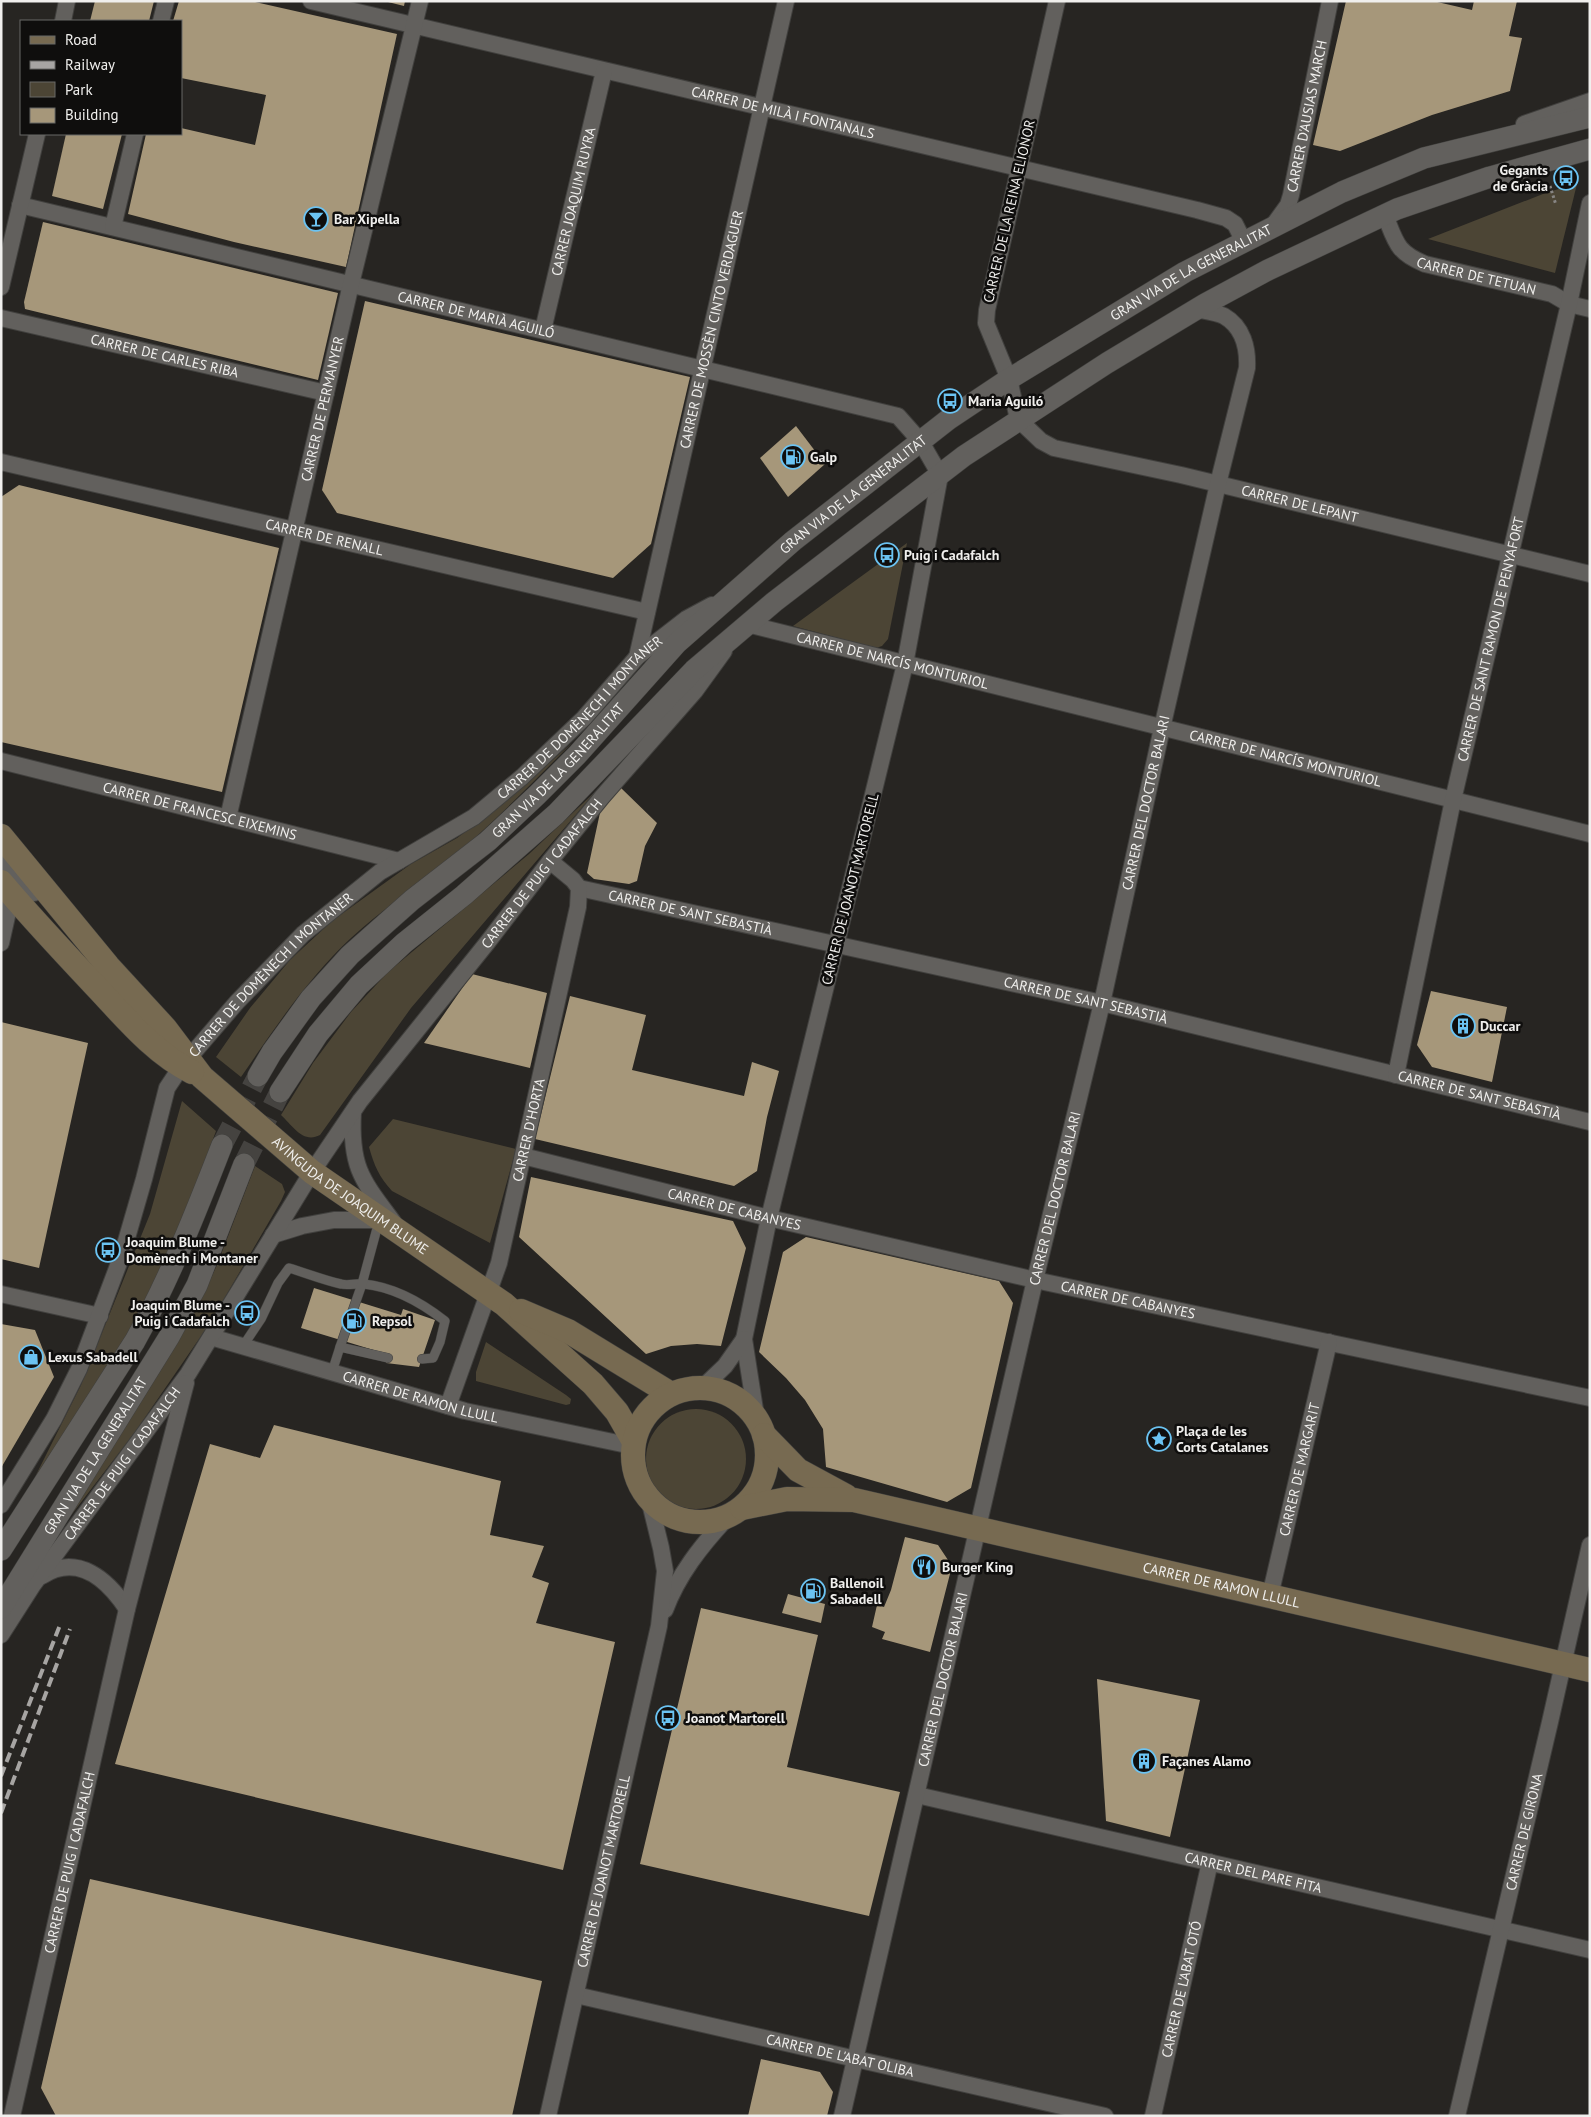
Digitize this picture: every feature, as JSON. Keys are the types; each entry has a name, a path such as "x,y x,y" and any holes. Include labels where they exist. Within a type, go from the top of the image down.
{"main road":[{"name":"AVINGUDA DE JOAQUIM BLUME","path":"1,836 82,933 185,1062 202,1078 312,1172 496,1299"},
{"name":"AVINGUDA DE JOAQUIM BLUME","path":"6,888 142,1035 185,1062"},
{"path":"496,1299 568,1330 671,1394"},
{"path":"496,1299 593,1384 617,1412 632,1443 636,1476 649,1499 661,1509 682,1519 706,1521 788,1499 854,1500"},
{"path":"632,1443 637,1428 649,1411 671,1394 685,1389 703,1388 725,1393 736,1399 798,1470 854,1500"},
{"path":"734,1514 750,1498 762,1478 767,1465 760,1426"},
{"name":"CARRER DE RAMON LLULL","path":"854,1500 1590,1670"}],"street":[{"path":"62,20 67,1"},
{"path":"161,20 166,1"},
{"name":"CARRER DE MILÀ I FONTANALS","path":"311,1 1197,210 1226,218 1234,224 1244,242"},
{"name":"CARRER DE PERMANYER","path":"228,818 351,284 420,1"},
{"name":"CARRER DE MOSSÈN CINTO VERDAGUER","path":"637,658 786,1"},
{"name":"CARRER DE LA REINA ELIONOR","path":"1018,419 1009,379 986,323 987,310 1057,1"},
{"name":"CARRER D'AUSIAS MARCH","path":"1271,228 1282,215 1290,195 1330,1"},
{"name":"CARRER JOAQUIM RUYRA","path":"543,330 604,71"},
{"path":"1424,158 1590,101"},
{"name":"GRAN VIA DE LA GENERALITAT","path":"258,1076 272,1052 306,1004 350,955 412,900 488,841 520,812 577,755 677,642 793,542 949,419 1009,379 1184,272 1342,192 1424,158 1590,117"},
{"path":"1,287 37,135"},
{"path":"113,227 135,135"},
{"name":"GRAN VIA DE LA GENERALITAT","path":"280,1092 318,1034 359,985 404,943 471,890 556,814 694,670 842,548 964,456 1018,419 1196,309 1268,270 1385,215 1490,177 1590,150"},
{"name":"CARRER DE SANT RAMON DE PENYAFORT","path":"1396,1075 1453,800 1569,304 1590,203"},
{"name":"CARRER DE MARIÀ AGUILÓ","path":"20,205 898,416 920,442"},
{"name":"CARRER DE TETUAN","path":"1385,215 1399,247 1410,258 1424,264 1552,294 1569,304 1590,309"},
{"name":"CARRER DEL DOCTOR BALARI","path":"842,2116 1035,1280 1102,1003 1162,728 1218,484 1247,368 1248,350 1234,323 1222,315 1196,309"},
{"name":"CARRER DE CARLES RIBA","path":"1,318 326,393"},
{"name":"CARRER DE LEPANT","path":"1018,419 1041,441 1054,448 1218,484 1590,574"},
{"path":"920,442 940,475"},
{"name":"CARRER DE RENALL","path":"1,462 647,612"},
{"name":"CARRER DE JOANOT MARTORELL","path":"760,1426 744,1339 769,1218 905,664 940,475"},
{"name":"CARRER DE DOMÈNECH I MONTANER","path":"1,1505 54,1419 79,1369 113,1282 144,1179 167,1088 185,1062 237,1002 302,934 365,884 399,861 474,817 522,778 584,718 637,658 686,619 736,592"},
{"name":"CARRER DE NARCÍS MONTURIOL","path":"748,624 1590,834"},
{"name":"CARRER DE PUIG I CADAFALCH","path":"1,1635 38,1578 188,1374 312,1172 392,1058 487,943 602,797 695,691 721,657 731,638"},
{"name":"CARRER DE FRANCESC EIXEMINS","path":"1,761 399,861"},
{"name":"AVINGUDA DE JOAQUIM BLUME","path":"1,860 46,905 82,933"},
{"path":"550,861 573,880 579,888"},
{"path":"2,931 6,888"},
{"name":"CARRER DE SANT SEBASTIÀ","path":"579,888 1102,1003 1590,1122"},
{"name":"CARRER D'HORTA","path":"448,1406 496,1299 499,1263 578,907 579,888"},
{"path":"353,1112 354,1156 362,1180 405,1236"},
{"name":"GRAN VIA DE LA GENERALITAT","path":"1,1550 135,1341 149,1316 176,1261 222,1145"},
{"name":"CARRER DE CABANYES","path":"523,1156 769,1218 1035,1280 1590,1398"},
{"name":"GRAN VIA DE LA GENERALITAT","path":"1,1608 173,1328 196,1285 244,1164"},
{"path":"273,1235 302,1226 334,1220 380,1220"},
{"path":"1,1294 100,1316"},
{"name":"CARRER DE RAMON LLULL","path":"211,1337 448,1406 632,1443"},
{"name":"CARRER DE JOANOT MARTORELL","path":"703,1388 725,1366 744,1339"},
{"name":"CARRER DE MARGARIT","path":"1270,1596 1329,1342"},
{"name":"CARRER DE PUIG I CADAFALCH","path":"12,2116 127,1609 188,1374"},
{"name":"CARRER DE JOANOT MARTORELL","path":"548,2116 659,1626 665,1571 649,1499"},
{"name":"CARRER DE JOANOT MARTORELL","path":"659,1626 670,1598 684,1572 708,1538 734,1514"},
{"name":"CARRER DE GIRONA","path":"1456,2116 1564,1664 1590,1545"},
{"path":"38,1578 54,1568 69,1566 81,1568 106,1582 127,1609"},
{"name":"CARRER DEL PARE FITA","path":"917,1794 1590,1950"},
{"name":"CARRER DE L'ABAT OTÓ","path":"1153,2116 1210,1862"},
{"name":"CARRER DE L'ABAT OLIBA","path":"576,1995 1105,2116"}],"lane":[{"path":"332,1372 362,1284 380,1220"},
{"path":"243,1346 261,1319 278,1283 289,1268 342,1284 362,1284 379,1287 405,1296 432,1310 444,1320 440,1342 433,1358 422,1359"},
{"path":"340,1347 388,1358"}],"path":[{"path":"1550,186 1556,206"}],"green space":[{"path":"1577,184 1555,273 1428,239 1548,192"},
{"path":"907,543 888,639 882,646 876,648 793,626"},
{"path":"572,743 477,836 373,919 335,953 292,1005 241,1077 216,1057 250,1008 290,960 332,921 411,864 457,838 499,807"},
{"path":"596,791 411,1008 320,1135 314,1137 303,1136 294,1129 281,1115 313,1063 351,1012 388,972 529,854"},
{"path":"182,1101 216,1131 196,1185 162,1266 136,1318 101,1377 35,1477 81,1385 150,1214"},
{"path":"393,1119 516,1149 490,1243 392,1191 387,1186 377,1170 369,1147"},
{"path":"255,1166 282,1184 285,1192 281,1201 210,1323 135,1432 49,1544 175,1346 197,1308 217,1265"},
{"path":"486,1342 566,1395 571,1399 570,1404 566,1405 476,1381 476,1372"},
{"path":"696,1409 706,1410 724,1417 738,1431 745,1449 745,1469 738,1487 724,1501 706,1508 696,1509 686,1508 668,1501 654,1487 647,1469 646,1459 647,1449 654,1431 668,1417 686,1410"}],"building":[{"path":"95,1 154,1 149,20 90,20"},
{"path":"179,1 251,1 397,34 346,267 234,242 128,214 146,135 182,135 182,128 255,145 266,95 182,78 182,20 173,20"},
{"path":"384,1 405,1 404,6"},
{"path":"1346,1 1433,1 1472,10 1474,1 1517,1 1509,36 1522,38 1510,91 1432,115 1340,151 1313,145"},
{"path":"66,135 122,135 103,209 52,196"},
{"path":"43,222 338,293 318,380 25,309 24,302"},
{"path":"365,301 690,377 651,544 613,578 337,513 322,490"},
{"path":"796,426 825,464 788,497 760,458"},
{"path":"19,485 279,548 222,792 1,742 1,497"},
{"path":"621,788 657,823 645,846 637,881 629,884 594,879 587,873 601,808"},
{"path":"472,974 547,993 530,1068 424,1043"},
{"name":"Duccar","path":"1431,991 1507,1007 1492,1082 1432,1067 1417,1045"},
{"path":"570,996 646,1015 632,1070 744,1096 752,1062 779,1071 767,1117 757,1171 734,1186 535,1139"},
{"path":"1,1022 88,1043 39,1268 1,1259"},
{"path":"531,1177 733,1221 746,1248 721,1346 697,1344 671,1346 646,1354 519,1237"},
{"path":"806,1237 999,1281 1013,1303 971,1488 947,1502 826,1467 823,1429 805,1400 786,1378 759,1352 783,1252"},
{"path":"314,1288 401,1315 403,1309 435,1320 419,1367 386,1363 390,1355 301,1328"},
{"path":"1,1324 35,1330 54,1377 1,1468"},
{"path":"274,1425 501,1481 490,1535 544,1546 532,1577 549,1583 536,1623 615,1642 563,1870 115,1764 210,1444 260,1458"},
{"path":"905,1537 938,1545 952,1566 930,1652 882,1639 885,1632 872,1627 877,1605 884,1607 891,1590"},
{"path":"788,1594 825,1604 821,1623 782,1613"},
{"path":"701,1608 818,1635 787,1767 900,1792 869,1916 640,1864"},
{"name":"Façanes Alamo","path":"1097,1679 1200,1700 1170,1837 1106,1821"},
{"path":"90,1879 542,1981 512,2116 56,2116 41,2088"},
{"path":"761,2059 820,2072 833,2092 827,2116 748,2116"}],"tunnel":[{"path":"222,1145 258,1076"},
{"path":"244,1164 280,1092"}],"railway":[{"path":"1,1776 60,1625"},
{"path":"1,1813 70,1629"}],"place":[{"name":"Gegants de Gràcia","path":"1566,178"},
{"name":"Bar Xipella","path":"316,219"},
{"name":"Maria Aguiló","path":"950,401"},
{"name":"Galp","path":"793,457"},
{"name":"Puig i Cadafalch","path":"887,555"},
{"name":"Duccar","path":"1463,1026"},
{"name":"Joaquim Blume - Domènech i Montaner","path":"108,1250"},
{"name":"Joaquim Blume - Puig i Cadafalch","path":"247,1313"},
{"name":"Repsol","path":"354,1321"},
{"name":"Lexus Sabadell","path":"31,1357"},
{"name":"Plaça de les Corts Catalanes","path":"1159,1439"},
{"name":"Burger King","path":"924,1567"},
{"name":"Ballenoil Sabadell","path":"813,1591"},
{"name":"Joanot Martorell","path":"668,1718"},
{"name":"Façanes Alamo","path":"1144,1761"}]}
